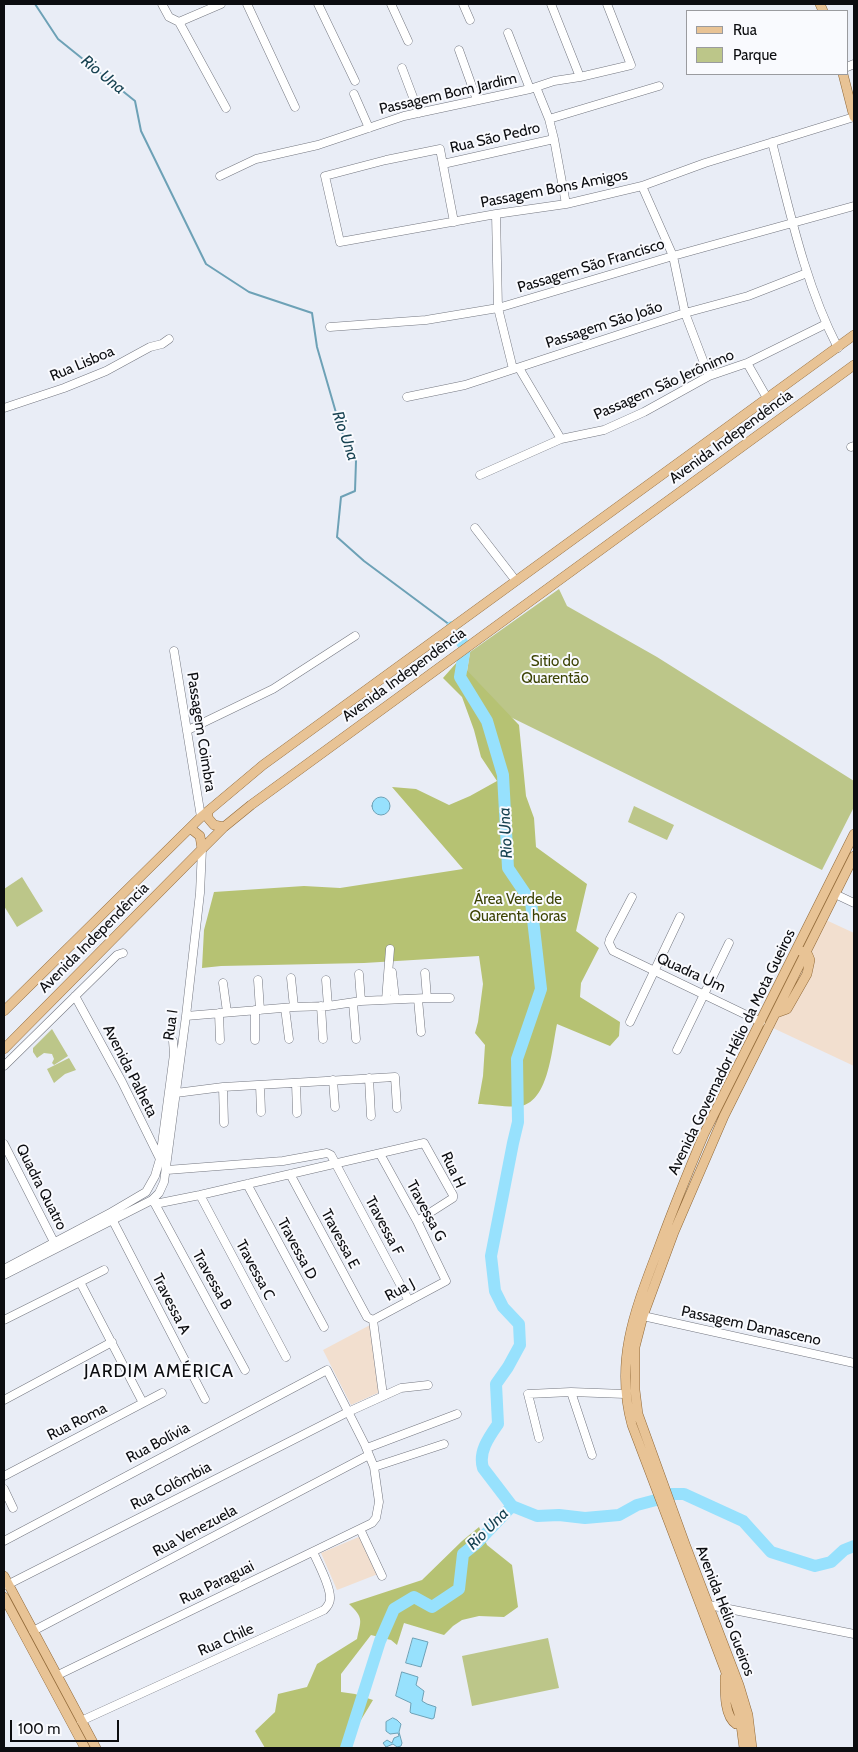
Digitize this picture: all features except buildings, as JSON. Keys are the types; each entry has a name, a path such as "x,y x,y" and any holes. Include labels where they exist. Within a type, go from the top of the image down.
{"main road":[{"path":"843,75 854,117"},
{"name":"Avenida Independência","path":"4,1011 190,828 263,765 854,335"},
{"name":"Avenida Independência","path":"4,1049 224,827 270,790 854,365"},
{"path":"205,814 214,825 224,827"},
{"path":"190,828 200,836 202,849"},
{"name":"Avenida Governador Hélio da Mota Gueiros","path":"661,1487 632,1425 626,1394 625,1360 634,1314 704,1134 761,1022 801,951 854,834"},
{"path":"801,951 835,894 854,856"},
{"name":"Avenida Governador Hélio da Mota Gueiros","path":"661,1487 636,1405 634,1360 638,1332 674,1232 716,1132 776,1013 787,1009 802,986 810,964 809,957 801,951"},
{"name":"Avenida Hélio Gueiros","path":"661,1487 740,1685 746,1705 744,1748"},
{"name":"Avenida Hélio Gueiros","path":"668,1504 679,1550 726,1670 729,1715 736,1724 745,1723"},
{"path":"6,1580 96,1748"},
{"path":"4,1597 86,1748"},
{"name":"Avenida Hélio Gueiros","path":"745,1723 752,1748"}],"street":[{"path":"162,4 169,17 179,22 226,108"},
{"path":"179,22 221,4"},
{"path":"247,4 295,107"},
{"path":"318,4 355,81"},
{"path":"391,4 408,42"},
{"path":"463,4 470,20"},
{"path":"551,4 580,77"},
{"name":"Passagem Bom Jardim","path":"220,176 256,160 318,145 419,113 630,65 607,4"},
{"path":"508,33 549,119 566,204"},
{"path":"458,50 477,100"},
{"path":"402,68 419,113"},
{"path":"549,119 659,86"},
{"path":"354,94 369,128"},
{"name":"Passagem Bons Amigos","path":"443,164 440,149 386,160 325,176 340,242 496,214 566,204 642,186 705,163 854,117"},
{"name":"Rua São Pedro","path":"443,164 554,139"},
{"path":"772,142 807,273 826,324 838,348"},
{"path":"443,164 454,222"},
{"path":"642,186 672,256 685,313 709,376"},
{"name":"Passagem São Francisco","path":"330,326 426,320 498,308 672,256 854,206"},
{"path":"496,214 498,308 516,368 561,439"},
{"name":"Passagem São João","path":"407,397 465,385 685,313 748,296 807,273"},
{"name":"Passagem São Jerônimo","path":"480,475 561,439 604,430 644,412 709,376 748,363 826,324"},
{"name":"Rua Lisboa","path":"4,408 64,388 106,371 169,339"},
{"name":"Passagem São Jerônimo","path":"748,363 767,398"},
{"path":"475,528 516,581"},
{"path":"188,730 273,689 355,636"},
{"name":"Passagem Coimbra","path":"174,651 205,814"},
{"name":"Rua I","path":"154,1202 164,1182 167,1170 200,893 202,849"},
{"path":"835,894 854,903"},
{"name":"Quadra Um","path":"632,897 610,939 610,948 613,951 761,1022"},
{"path":"630,1022 680,917"},
{"path":"677,1050 729,943"},
{"path":"386,1000 390,949"},
{"path":"4,1066 118,955 123,953"},
{"path":"392,972 395,999"},
{"path":"425,973 427,998"},
{"path":"356,1039 359,974"},
{"path":"291,978 294,1007"},
{"path":"255,1040 258,980"},
{"path":"323,1039 326,980"},
{"path":"220,1040 223,983"},
{"name":"Avenida Palheta","path":"75,996 122,1082 160,1159"},
{"path":"186,1016 395,999 450,998"},
{"path":"418,999 421,1032"},
{"path":"284,1008 289,1039"},
{"path":"4,1269 146,1192 155,1176 160,1159 174,1054 173,1041"},
{"path":"176,1093 223,1087 395,1077 397,1108"},
{"path":"369,1078 371,1116"},
{"path":"334,1080 335,1107"},
{"path":"296,1082 297,1114"},
{"path":"260,1085 261,1112"},
{"path":"223,1087 224,1123"},
{"name":"Rua H","path":"380,1154 424,1143 453,1195 453,1198 417,1221"},
{"name":"Quadra Quatro","path":"4,1144 54,1242"},
{"path":"167,1170 284,1161 327,1153 331,1155 335,1165"},
{"path":"4,1275 52,1249 154,1202 200,1195 380,1154"},
{"name":"Travessa G","path":"380,1154 417,1221 446,1281"},
{"name":"Travessa F","path":"335,1165 408,1301"},
{"name":"Travessa E","path":"290,1174 370,1319"},
{"name":"Travessa D","path":"247,1184 324,1327"},
{"name":"Travessa C","path":"200,1195 286,1357"},
{"name":"Travessa B","path":"154,1202 245,1370"},
{"name":"Travessa A","path":"113,1220 205,1400"},
{"path":"4,1320 104,1270"},
{"name":"Rua J","path":"370,1319 446,1281"},
{"path":"80,1282 142,1404"},
{"name":"Passagem Damasceno","path":"643,1316 854,1362"},
{"path":"370,1319 383,1395"},
{"path":"4,1400 112,1342"},
{"name":"Rua Bolívia","path":"4,1541 327,1370 348,1412"},
{"name":"Rua Colômbia","path":"6,1580 383,1395 401,1388 428,1385"},
{"path":"539,1438 528,1394 571,1392 626,1394"},
{"path":"571,1392 592,1455"},
{"name":"Rua Roma","path":"4,1476 162,1394"},
{"path":"348,1412 374,1467 444,1444"},
{"name":"Rua Venezuela","path":"33,1631 368,1452 457,1414"},
{"name":"Rua Paraguai","path":"58,1675 313,1552 375,1520 380,1502 374,1467"},
{"path":"4,1489 13,1508"},
{"path":"360,1529 382,1576"},
{"name":"Rua Chile","path":"81,1721 324,1610 328,1606 330,1599 329,1590 313,1552"},
{"path":"709,1605 854,1634"}],"shaded area":[{"path":"826,920 854,933 854,1066 773,1028"},
{"path":"372,1324 380,1392 351,1405 323,1350"},
{"path":"361,1536 378,1574 337,1590 321,1553"}],"green space":[{"name":"Sitio do Quarentão","path":"559,589 567,606 657,657 854,781 854,807 822,870 490,707 466,678 470,652"},
{"name":"Área Verde de Quarenta horas","path":"458,661 519,725 526,796 534,818 536,847 587,884 576,931 599,948 581,983 580,997 620,1022 619,1036 610,1046 557,1024 548,1072 543,1084 538,1094 530,1102 521,1106 478,1104 483,1076 485,1045 475,1033 483,984 479,956 364,963 202,968 204,930 214,892 304,886 340,888 463,869 392,787 416,789 449,805 497,781 481,757 462,697 443,678"},
{"path":"634,806 674,825 667,840 628,822"},
{"path":"22,877 43,911 17,927 4,906 4,889"},
{"path":"52,1029 68,1056 54,1065 52,1063 54,1059 52,1054 44,1053 37,1058 33,1052 33,1048"},
{"path":"69,1058 76,1070 65,1074 54,1083 47,1069"},
{"path":"479,1527 487,1545 512,1565 518,1607 504,1617 479,1616 462,1620 444,1635 404,1623 397,1645 391,1640 371,1635 341,1674 341,1692 373,1700 344,1748 265,1748 255,1731 275,1712 278,1694 307,1687 317,1664 357,1639 360,1620 349,1604 422,1580"},
{"path":"548,1638 559,1688 472,1706 462,1656"}],"water":[{"path":"377,797 385,797 390,802 388,813 377,815 372,810 372,802"},
{"path":"413,1638 428,1642 421,1667 406,1663"},
{"path":"402,1672 418,1677 416,1685 424,1691 422,1701 436,1707 434,1718 411,1713 411,1703 396,1696"},
{"path":"393,1718 401,1724 399,1732 402,1743 401,1746 397,1747 393,1744 386,1747 383,1743 387,1740 392,1743 394,1738 399,1736 398,1733 390,1734 386,1731 386,1722"}],"waterway":[{"name":"Rio Una","path":"35,4 58,39 135,101 141,131 206,264 249,292 312,313 317,347 341,430 356,461 355,491 341,497 337,537 364,561 450,625"},
{"name":"Rio Una","path":"346,1748 380,1641 394,1609 414,1597 432,1607 459,1589 463,1554 478,1542 512,1506 483,1468 482,1462 485,1445 498,1424 496,1384 520,1345 519,1324 503,1307 495,1291 491,1256 518,1122 517,1059 541,989 531,902 508,868 503,775 487,721 460,677 465,647 452,627"},
{"path":"512,1506 537,1516 559,1515 585,1518 619,1515 637,1505 671,1494 684,1494 743,1521 771,1552 815,1566 831,1562 844,1550 854,1546"}],"district":[{"name":"JARDIM AMÉRICA","path":"159,1372"}]}
